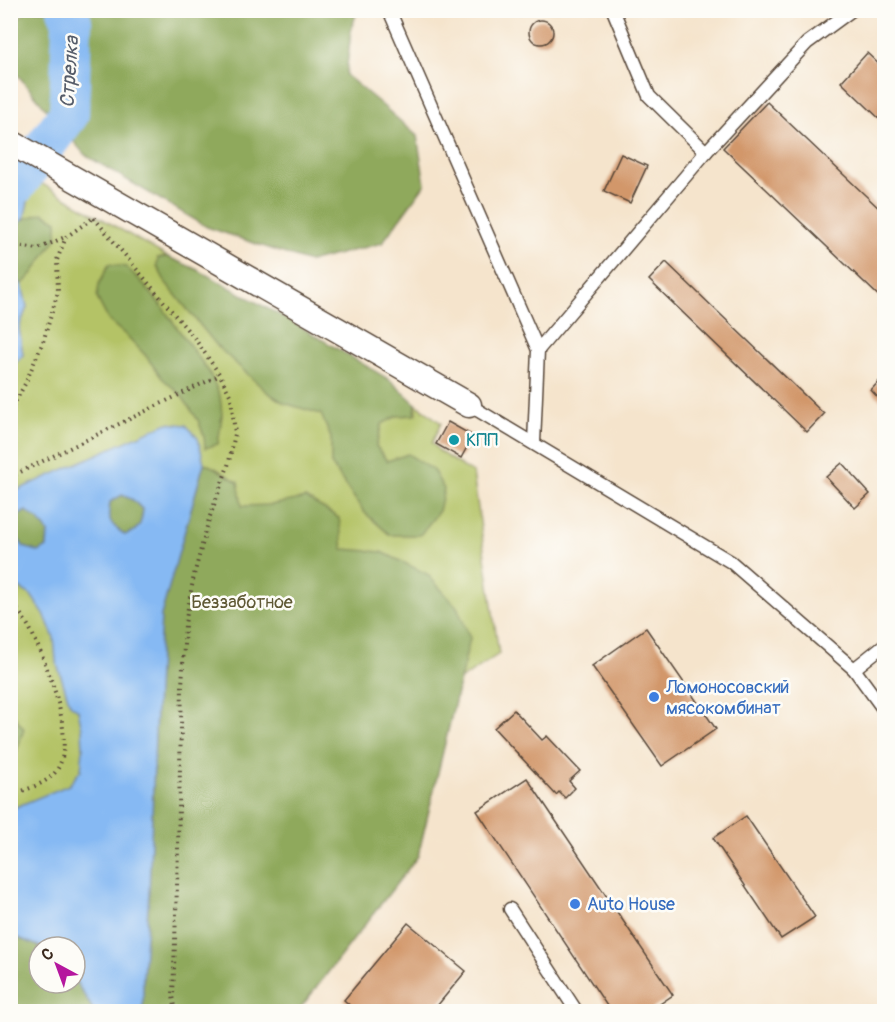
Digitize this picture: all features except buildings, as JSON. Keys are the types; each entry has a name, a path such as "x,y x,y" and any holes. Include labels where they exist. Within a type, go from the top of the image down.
{"street":[{"path":"10,142 469,405"}],"lane":[{"path":"389,10 538,350 534,443"},
{"path":"613,10 649,96 706,152"},
{"path":"538,350 706,152 807,43 852,10"},
{"path":"469,405 731,562 854,669 885,710"},
{"path":"854,669 885,645"},
{"path":"510,909 577,1011"}],"path":[{"path":"94,208 93,218 195,339 220,375 231,397 235,434 228,466 209,519 197,564 185,624 173,996 176,1011"},
{"path":"10,245 39,249 66,237 93,218"},
{"path":"10,412 26,384 43,342 58,292 57,260 66,237"},
{"path":"10,477 220,375"},
{"path":"10,600 30,629 41,655 51,680 64,732 60,765 51,777 32,788 10,795"}],"green space":[{"path":"28,10 357,11 351,31 346,75 417,136 425,184 382,243 309,262 207,227 85,155 11,67 11,42 19,17"},
{"name":"Беззаботное","path":"39,182 168,257 158,258 406,415 417,414 416,404 441,423 432,443 440,452 473,473 499,654 460,680 418,856 298,1011 11,1011 10,368 23,355 19,328 27,307 22,285 11,274 11,230 24,219 29,197"},
{"path":"43,213 57,221 57,237 33,273 22,285 11,274 10,230 24,219"},
{"path":"168,257 198,270 294,323 390,380 416,404 415,415 397,416 382,424 376,446 387,461 408,454 433,470 444,489 439,511 420,535 390,535 364,512 331,464 331,438 321,414 284,403 267,392 218,347 166,283 157,266 158,258"},
{"path":"109,264 126,267 139,279 209,372 220,396 222,415 218,444 205,448 204,436 198,420 181,395 162,378 128,337 109,321 97,298 99,284"},
{"path":"204,463 238,482 242,506 271,505 306,498 339,518 343,549 382,552 427,574 457,607 470,638 418,856 298,1011 143,1012 161,615"},
{"path":"122,495 133,500 143,510 139,526 125,535 113,525 109,518 110,502"},
{"path":"26,511 39,520 48,532 47,547 38,552 24,547 11,529 14,518"},
{"path":"11,712 24,729 11,768"},
{"path":"10,935 27,942 27,995 84,995 94,1011 11,1011"}],"water":[{"path":"11,164 39,182 29,197 24,219 11,230"},
{"path":"11,274 22,285 27,307 19,328 23,355 11,368"},
{"path":"167,423 186,425 198,438 204,463 161,615 143,1011 94,1011 84,995 87,995 87,935 27,935 27,941 11,935 11,809 69,785 81,770 83,749 78,710 70,704 56,661 54,638 45,616 31,595 11,581 11,493","holes":["122,495 133,500 143,510 141,520 134,531 125,535 113,525 109,518 110,502","26,511 39,520 48,532 47,547 39,552 24,547 11,529 14,518"]}],"waterway":[{"name":"Стрелка","path":"10,189 16,185 69,114 72,21 67,10"}],"place":[{"name":"КПП","path":"454,440"},
{"name":"Ломоносовский мясокомбинат","path":"654,697"},
{"name":"Auto House","path":"575,904"}]}
